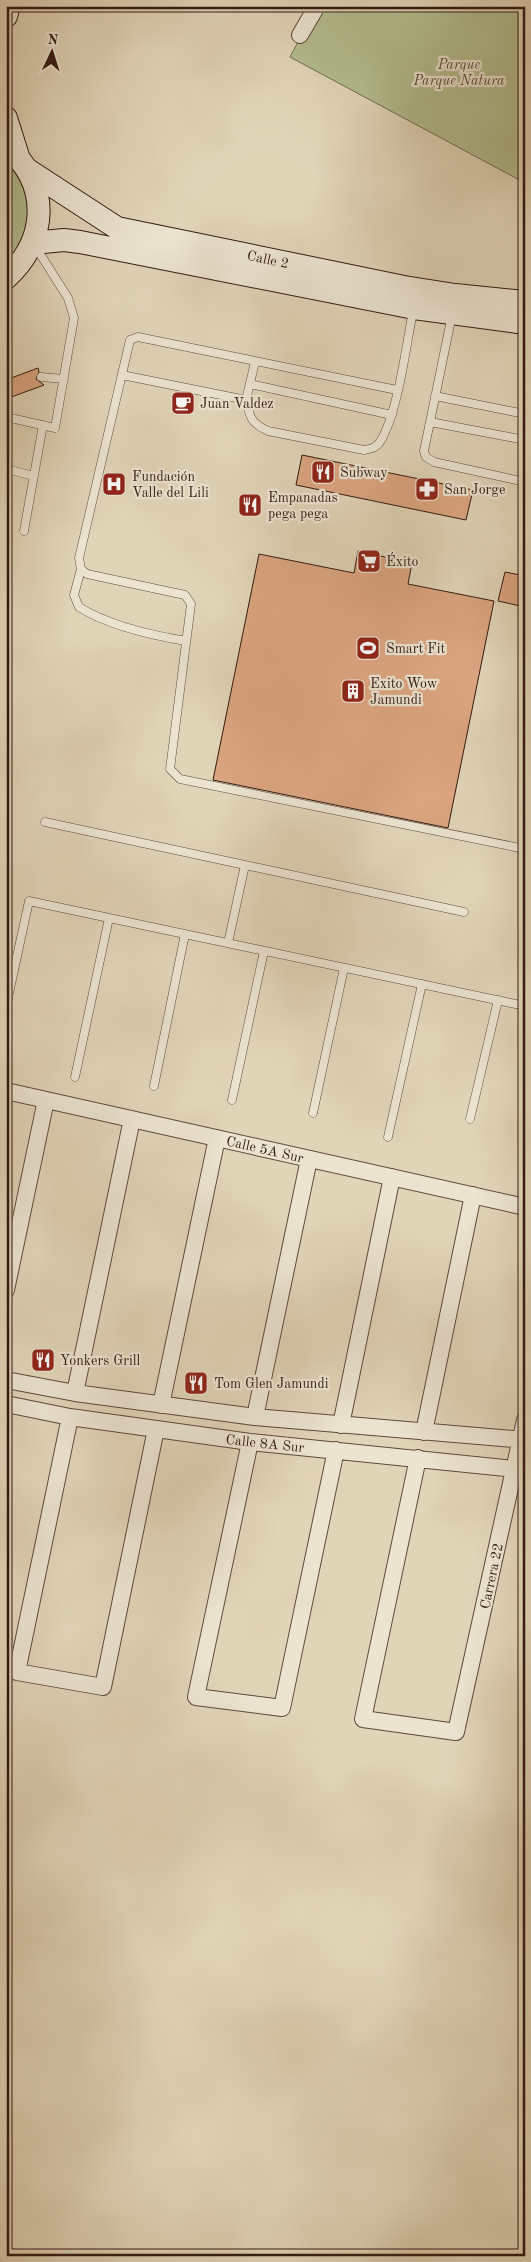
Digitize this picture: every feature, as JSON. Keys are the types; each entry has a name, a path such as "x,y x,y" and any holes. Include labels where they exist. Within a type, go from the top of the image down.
{"main road":[{"path":"6,16 9,6"},
{"path":"6,118 17,157 37,193 39,218 33,243 20,265 6,278"},
{"name":"Calle 2","path":"17,157 117,228 404,287 455,295 525,302"},
{"name":"Calle 2","path":"33,243 64,240 80,242 414,308 525,323"}],"street":[{"path":"300,35 317,6"},
{"name":"Calle 5A Sur","path":"6,1091 525,1207"},
{"path":"6,1290 46,1100"},
{"path":"75,1393 132,1119"},
{"path":"161,1405 216,1138"},
{"path":"255,1417 309,1159"},
{"path":"341,1425 392,1177"},
{"path":"424,1432 473,1195"},
{"name":"Calle 8A Sur","path":"6,1380 75,1393 255,1417 523,1440"},
{"name":"Calle 8A Sur","path":"6,1404 70,1417 250,1442 520,1470"},
{"path":"70,1417 17,1672 103,1686 156,1429"},
{"name":"Carrera 22","path":"418,1458 363,1719 456,1732 520,1470 525,1420"},
{"path":"250,1442 196,1697 282,1708 336,1450"}],"lane":[{"path":"6,417 55,428 74,318 68,298 33,243"},
{"path":"255,362 246,400 249,416 256,426 364,450 373,448 380,443 392,415 414,308"},
{"path":"452,314 424,451 426,457 434,462 525,482"},
{"path":"186,640 163,637 110,622 78,606 74,595 81,569 79,558 130,340 138,337 397,390"},
{"path":"122,375 246,400"},
{"path":"41,376 64,379"},
{"path":"250,384 392,415"},
{"path":"435,396 525,414"},
{"path":"430,422 525,440"},
{"path":"24,531 43,425"},
{"path":"6,469 34,476"},
{"path":"81,569 87,574 185,595 191,604 170,769 180,779 525,849"},
{"path":"45,822 464,912"},
{"path":"228,943 245,865"},
{"path":"6,1007 29,901 525,1006"},
{"path":"75,1078 109,918"},
{"path":"154,1086 185,934"},
{"path":"232,1100 264,951"},
{"path":"313,1113 344,968"},
{"path":"388,1137 422,984"},
{"path":"470,1119 498,1000"}],"green space":[{"name":"Parque Parque Natura","path":"317,6 525,6 525,183 290,57"},
{"path":"6,146 39,218 6,278"}],"building":[{"path":"38,368 39,372 36,379 44,385 6,399 6,380"},
{"path":"302,455 473,490 466,520 296,485"},
{"name":"Exito Wow Jamundi","path":"358,551 412,563 408,584 494,601 448,828 213,780 259,554 354,573"},
{"path":"505,572 525,576 525,607 498,601"}],"place":[{"name":"Juan Valdez","path":"183,403"},
{"name":"Subway","path":"323,472"},
{"name":"Fundación Valle del Lili","path":"114,484"},
{"name":"San Jorge","path":"427,489"},
{"name":"Empanadas pega pega","path":"250,505"},
{"name":"Éxito","path":"369,561"},
{"name":"Smart Fit","path":"368,648"},
{"name":"Exito Wow Jamundi","path":"353,691"},
{"name":"Yonkers Grill","path":"43,1360"},
{"name":"Tom Glen Jamundi","path":"196,1383"}]}
